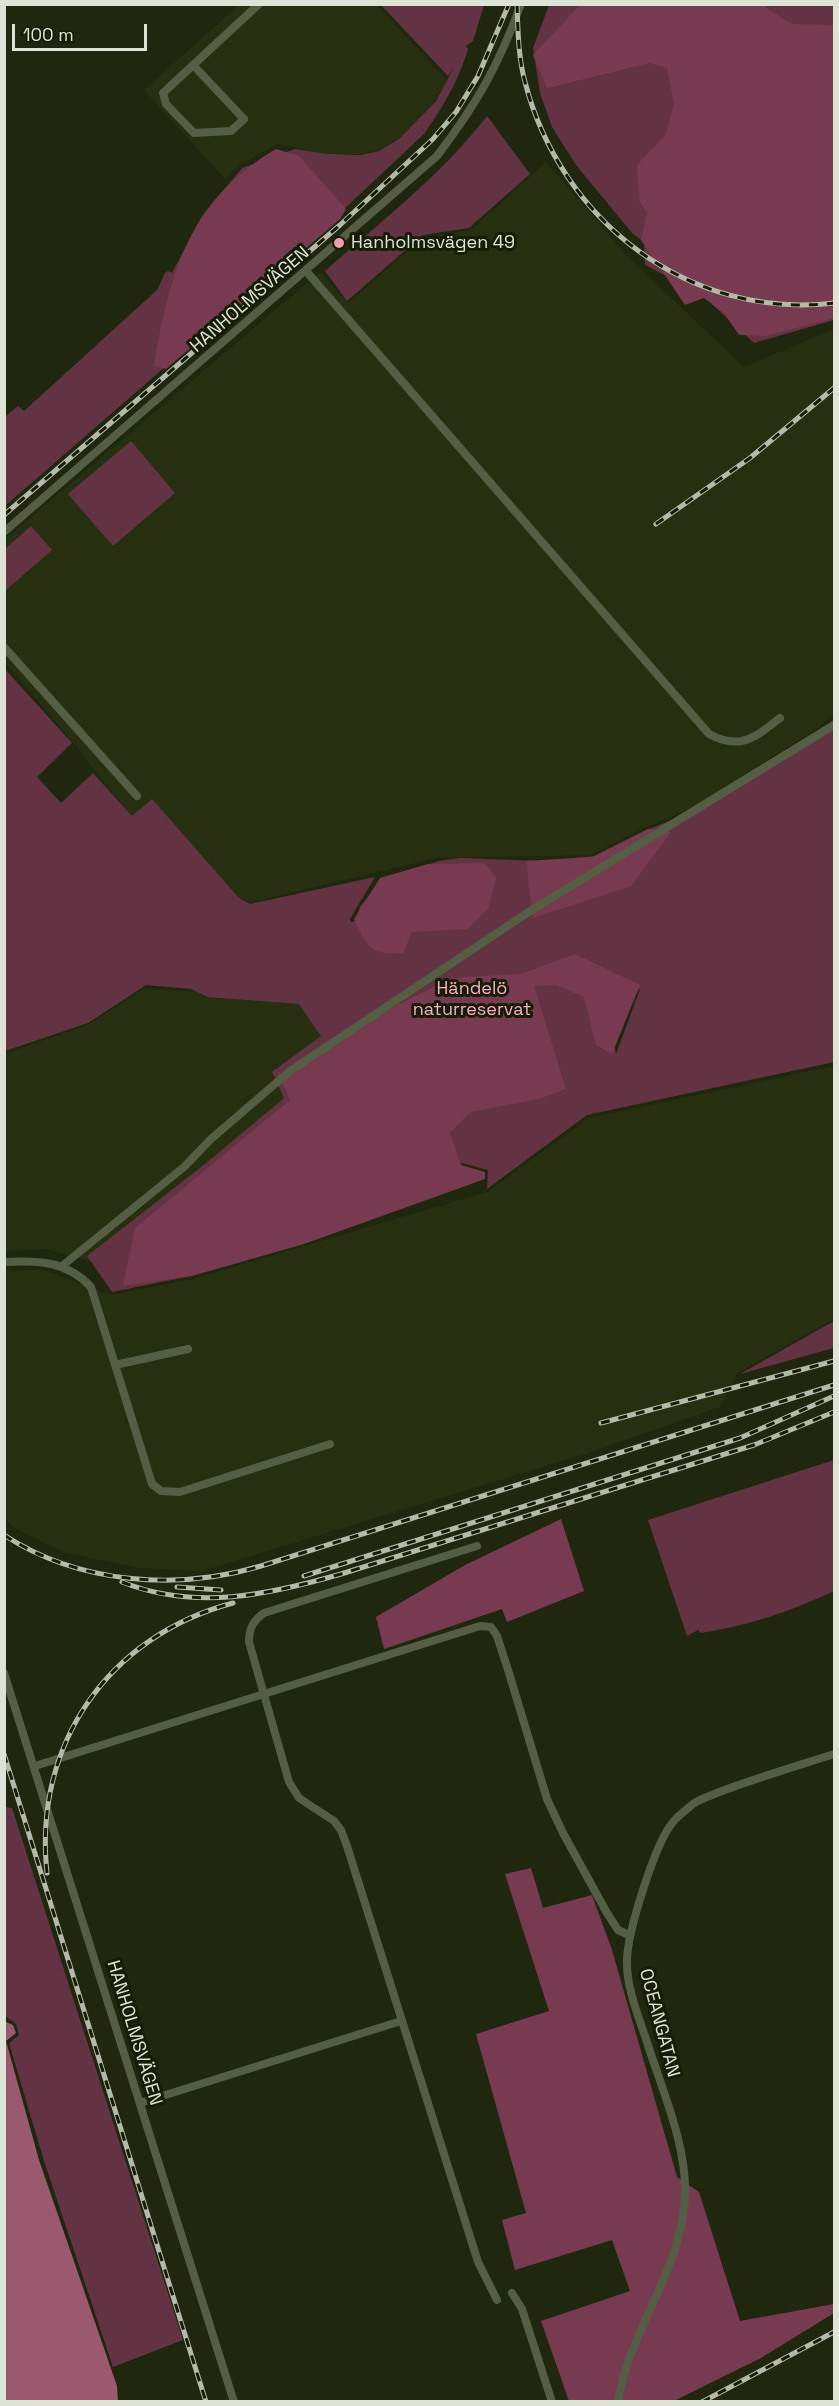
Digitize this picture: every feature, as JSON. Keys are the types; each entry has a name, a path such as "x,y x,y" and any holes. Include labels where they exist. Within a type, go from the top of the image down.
{"street":[{"path":"193,65 244,119 231,131 194,133 166,104 163,93 193,65 259,4"},
{"name":"HANHOLMSVÄGEN","path":"4,532 437,156 465,120 488,84 512,32 521,4"},
{"path":"306,271 709,734 719,740 732,742 746,740 759,734 780,718"},
{"path":"4,647 137,796"},
{"path":"62,1266 184,1167 211,1139 290,1071 527,913 834,725"},
{"path":"4,1262 35,1261 62,1266 82,1278 91,1287 152,1484 161,1491 180,1492 330,1444"},
{"path":"115,1365 188,1349"},
{"path":"477,1546 264,1613 255,1620 249,1631 249,1642 289,1782 299,1798 334,1821 341,1830 478,2262 497,2300"},
{"path":"35,1766 480,1626 490,1627 497,1636 547,1800 607,1913 618,1930 629,1935"},
{"name":"HANHOLMSVÄGEN","path":"4,1673 234,2402"},
{"name":"OCEANGATAN","path":"618,2402 620,2386 630,2356 675,2250 683,2222 685,2194 682,2154 628,1981 629,1935 659,1847 673,1822 695,1802 759,1777 834,1754"},
{"path":"140,2103 401,2021"},
{"path":"512,2293 522,2309 552,2402"}],"shaded area":[{"path":"240,4 377,5 447,81 435,100 399,138 378,150 359,154 328,154 278,144 239,165 225,179 144,90"},
{"path":"546,162 630,259 744,367 834,329 834,714 819,727 693,808 646,827 591,855 436,858 236,906 134,820 5,662 4,540 320,272 348,303 422,238 471,230"},
{"path":"145,988 302,1000 327,1037 288,1099 207,1167 88,1261 47,1249 5,1251 4,1054 88,1025"},
{"path":"834,1066 834,1319 737,1373 720,1407 588,1453 202,1571 139,1568 63,1552 18,1530 5,1520 4,1271 44,1270 111,1295 193,1279 487,1192 589,1118"},
{"path":"4,2021 13,2025 16,2033 6,2041 39,2160 117,2386 118,2401 5,2401"}],"green space":[{"path":"381,5 484,5 473,41 466,46 468,49 455,82 424,134 310,241 5,506 5,417 18,406 24,411 157,290 165,273 168,271 172,273 202,216 242,168 295,149 328,154 360,155 379,151 400,138 436,101 454,67 448,76"},
{"path":"549,5 834,5 834,320 754,343 701,294 645,265 644,242 633,234 576,165 552,127 540,93 533,48"},
{"path":"580,5 765,5 766,8 792,24 834,25 834,318 766,336 739,335 724,313 704,298 685,305 641,240 647,213 639,200 637,165 666,134 674,104 667,68 650,63 547,88 533,55"},
{"path":"487,116 530,174 469,228 423,235 347,301 325,271 430,178"},
{"path":"276,149 299,156 346,209 340,219 166,369 154,366 168,300 188,241 203,215 222,191 246,169"},
{"path":"131,441 175,493 113,546 68,494"},
{"path":"31,526 52,550 5,591 5,549"},
{"name":"Händelö naturreservat","path":"4,668 72,743 37,777 61,803 93,773 132,816 152,799 239,898 250,904 375,877 350,919 351,922 357,920 360,906 385,879 439,861 460,858 542,861 596,856 645,831 695,810 822,730 834,719 834,1062 587,1115 487,1189 488,1170 462,1163 456,1164 189,1271 191,1276 112,1292 87,1256 205,1164 284,1098 272,1072 321,1036 299,1004 208,997 191,989 146,985 88,1023 5,1051","holes":["640,988 616,1054 618,1028"]},
{"path":"648,829 671,832 631,886 533,918 526,861 592,857"},
{"path":"485,863 496,878 488,909 468,929 412,932 403,953 376,951 363,937 354,919 380,878 428,864"},
{"path":"575,954 640,985 612,1054 596,1045 584,997 556,985 534,986 566,1089 539,1099 470,1112 450,1133 461,1165 485,1172 485,1179 304,1244 192,1276 123,1286 135,1228 290,1100 278,1075 331,1039 451,978 520,974"},
{"path":"834,1321 834,1348 740,1374"},
{"path":"834,1460 834,1591 769,1617 718,1630 701,1633 698,1630 687,1636 648,1520"},
{"path":"561,1519 584,1591 507,1622 502,1609 384,1649 376,1617 465,1565"},
{"path":"5,1807 12,1808 183,2340 113,2367 44,2161 9,2043 19,2035 16,2024 5,2016"},
{"path":"531,1868 543,1908 592,1895 612,1950 677,2177 699,2192 740,2321 834,2304 834,2313 761,2358 674,2401 569,2401 541,2321 630,2291 612,2240 515,2270 502,2220 526,2213 476,2034 549,2011 505,1874"}],"railway":[{"path":"4,515 340,225 433,139 456,112 478,76 509,4"},
{"path":"517,4 519,43 525,82 543,132 568,178 600,217 639,251 682,277 730,295 781,304 834,303"},
{"path":"656,524 750,458 834,388"},
{"path":"601,1423 834,1361"},
{"path":"4,1535 64,1564 96,1573 163,1580 196,1579 229,1574 261,1566 834,1385"},
{"path":"304,1576 740,1438 834,1396"},
{"path":"122,1582 149,1591 204,1598 259,1593 314,1582 754,1445 834,1412"},
{"path":"177,1587 221,1590"},
{"path":"47,1873 46,1826 53,1781 67,1740 88,1702 116,1669 149,1641 189,1619 233,1603"},
{"path":"4,1754 206,2402"},
{"path":"702,2402 834,2332"}],"place":[{"name":"Hanholmsvägen 49","path":"339,243"}]}
